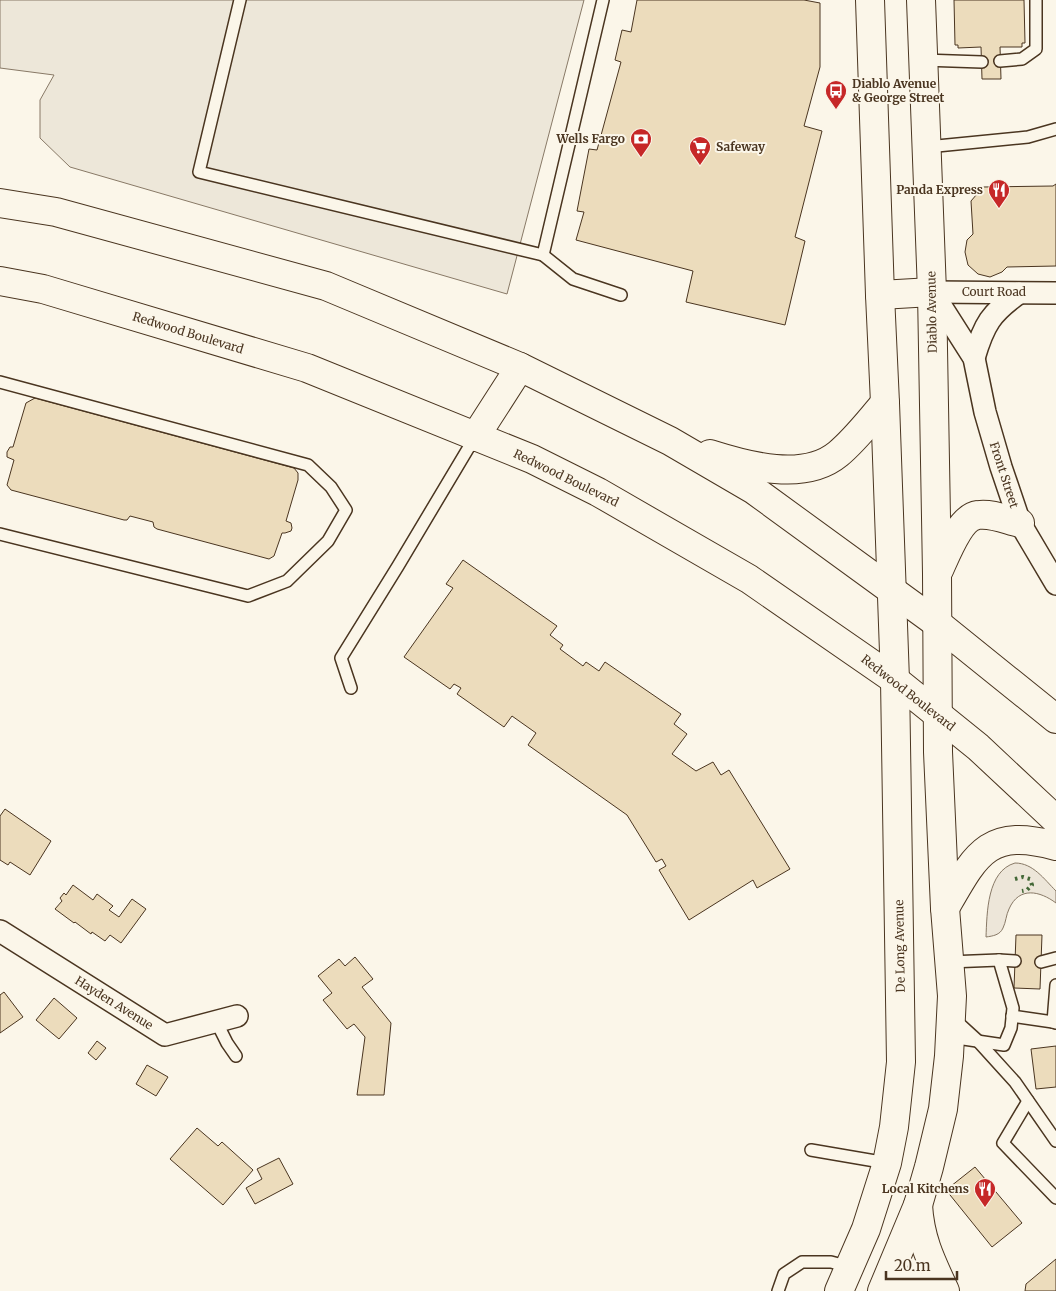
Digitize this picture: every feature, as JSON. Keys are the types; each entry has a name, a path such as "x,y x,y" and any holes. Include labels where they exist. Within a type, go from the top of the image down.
{"main road":[{"path":"870,0 892,591"},
{"name":"Diablo Avenue","path":"919,4 932,292 938,624"},
{"path":"0,203 56,212 326,286 520,367 670,441 754,490 938,624 1056,719"},
{"name":"Redwood Boulevard","path":"0,282 43,289 307,368 532,459 598,492 749,579 895,680 978,748 1056,820"},
{"path":"880,295 932,292"},
{"path":"475,437 520,367"},
{"path":"670,441 733,461 786,470 806,469 819,465 837,455 885,403"},
{"path":"937,574 963,524 969,518 976,515 988,515 1020,523"},
{"name":"De Long Avenue","path":"838,1291 866,1229 887,1163 902,1062 892,591"},
{"path":"850,1267 887,1288 918,1205 942,1109 951,1026 952,996 945,908 938,752 938,624"},
{"path":"945,908 965,874 984,851 1000,841 1029,840 1056,846"},
{"path":"918,1205 919,1224 926,1250 945,1291"}],"street":[{"name":"Court Road","path":"932,292 1056,293"},
{"name":"Front Street","path":"932,292 974,358 985,412 1020,523 1056,584"},
{"name":"Front Street","path":"974,358 979,339 989,320 1000,307 1019,293"},
{"name":"Hayden Avenue","path":"0,931 165,1035 236,1016"},
{"path":"887,1288 901,1279 913,1281 935,1291"}],"lane":[{"path":"240,0 200,172 543,255 573,279 621,295"},
{"path":"543,255 603,0"},
{"path":"1000,61 1022,59 1036,49 1036,0"},
{"path":"923,60 982,62"},
{"path":"926,147 1028,137 1056,129"},
{"path":"0,382 308,465 331,487 346,510 328,541 287,581 248,596 0,534"},
{"path":"351,688 341,658 475,437"},
{"path":"1041,962 1056,958"},
{"path":"951,1026 978,1041 1004,1044 1011,1028 1013,1008 999,960"},
{"path":"949,962 1015,961"},
{"path":"1012,1016 1055,1022 1056,985"},
{"path":"216,1021 236,1056"},
{"path":"951,1026 978,1041 1014,1082 1056,1141"},
{"path":"1028,1102 1003,1144 1056,1198"},
{"path":"811,1150 887,1163"},
{"path":"778,1291 784,1274 802,1262 831,1262 850,1267"}],"shaded area":[{"path":"0,0 584,0 507,294 70,167 40,138 40,100 54,75 0,68"},
{"path":"1015,863 1033,869 1042,877 1056,891 1056,903 1037,894 1024,894 1013,902 1002,930 994,936 986,937 990,894 999,875 1006,867"}],"building":[{"name":"Safeway","path":"637,0 804,0 820,3 820,67 804,126 822,131 795,237 805,241 785,325 686,302 693,271 576,240 584,212 577,211 589,149 597,150 621,62 615,60 622,30 631,32"},
{"path":"954,0 1024,0 1025,43 1022,43 1022,47 1000,47 1001,79 982,79 981,47 958,48 958,45 955,45"},
{"path":"1056,184 1056,266 1007,267 1002,272 990,277 978,274 968,265 965,252 967,240 973,234 971,201 983,187 1053,186"},
{"path":"35,398 294,468 298,473 298,480 286,521 291,523 291,531 282,533 274,556 269,559 157,529 154,527 153,522 130,516 127,520 124,520 11,490 7,485 14,460 7,457 7,452 10,447 13,447 26,403"},
{"path":"463,560 557,626 550,635 563,645 560,649 583,666 586,662 599,671 605,662 681,714 674,724 687,734 672,754 696,771 713,762 721,775 729,770 790,869 757,888 753,880 689,920 659,870 666,866 662,859 656,862 627,815 528,745 536,733 512,716 504,727 457,694 461,688 454,684 450,689 404,657 453,588 446,584"},
{"path":"5,809 51,841 30,875 10,862 8,865 0,860 0,816"},
{"path":"73,885 93,900 97,894 113,906 109,910 119,917 132,899 146,909 121,943 110,935 105,941 92,932 91,934 55,909 62,901 60,898 64,893 66,895"},
{"path":"1016,935 1042,935 1040,989 1014,988"},
{"path":"355,957 373,979 362,987 391,1023 384,1095 357,1095 365,1037 354,1024 347,1029 323,1000 332,993 318,976 339,959 345,966"},
{"path":"4,992 23,1017 0,1033 0,995"},
{"path":"54,998 77,1018 59,1039 36,1020"},
{"path":"97,1041 106,1048 96,1060 88,1053"},
{"path":"1056,1046 1056,1087 1036,1089 1031,1049"},
{"path":"147,1065 168,1077 156,1096 136,1084"},
{"path":"197,1128 218,1146 222,1142 253,1170 223,1205 170,1159"},
{"path":"279,1158 293,1184 255,1204 246,1188 262,1179 257,1169"},
{"path":"975,1167 1022,1223 992,1247 946,1190"},
{"path":"1056,1259 1056,1291 1025,1291 1026,1284"}],"hedge":[{"path":"1015,879 1023,877 1030,879 1032,885 1027,890 1022,891"}],"place":[{"name":"Diablo Avenue & George Street","path":"836,110"},
{"name":"Wells Fargo","path":"641,158"},
{"name":"Safeway","path":"700,166"},
{"name":"Panda Express","path":"999,209"},
{"name":"Local Kitchens","path":"985,1208"}]}
